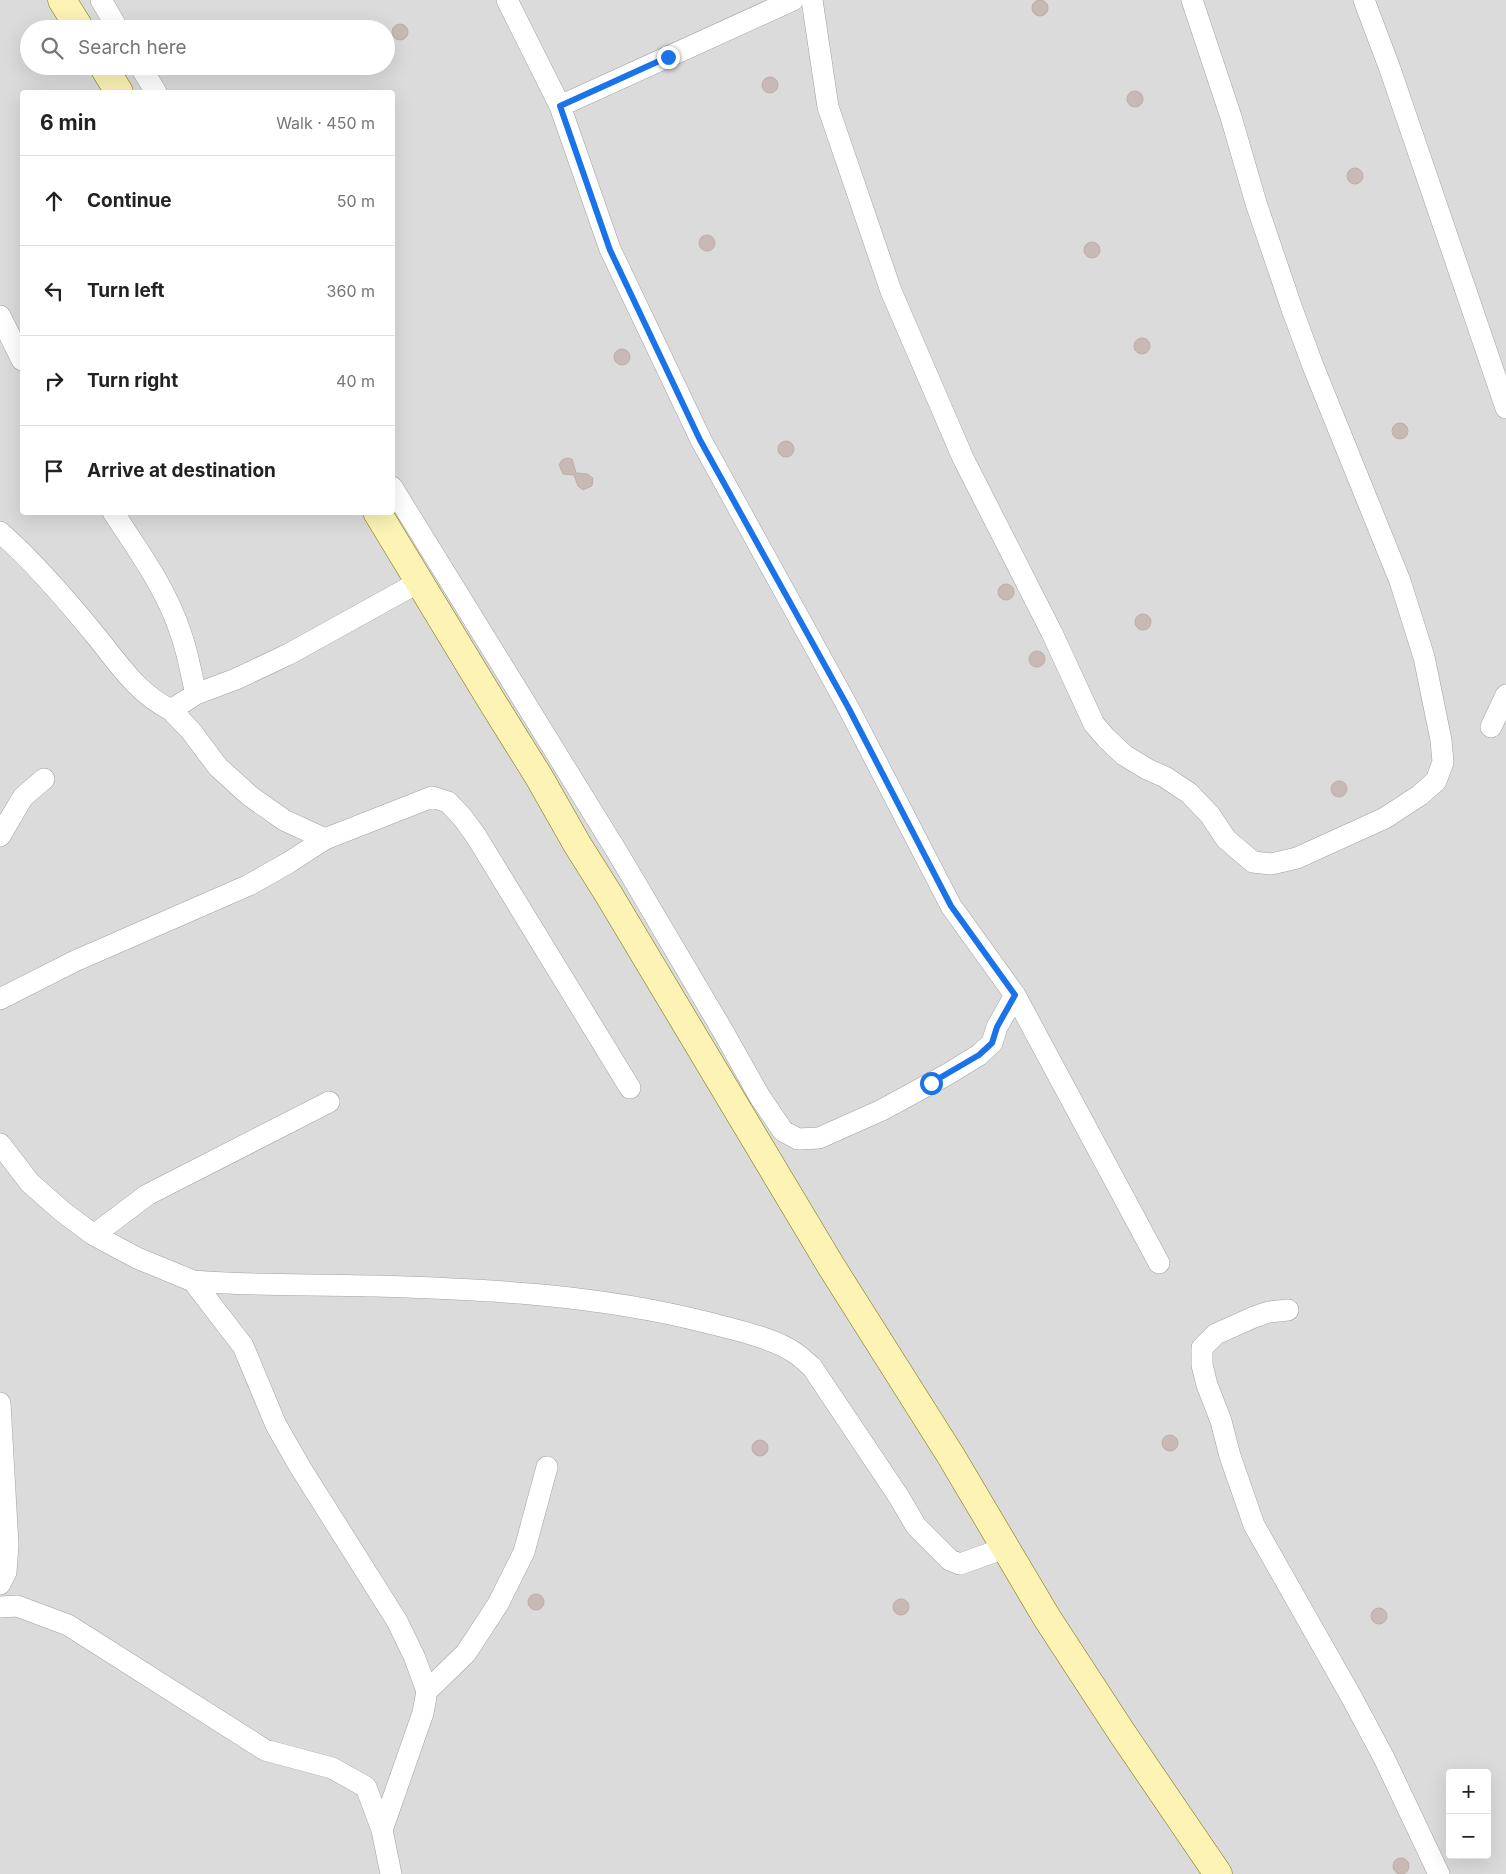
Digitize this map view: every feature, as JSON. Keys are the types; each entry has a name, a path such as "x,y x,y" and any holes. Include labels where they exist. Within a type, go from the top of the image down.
{"street":[{"path":"62,0 74,20"},
{"path":"101,0 113,20"},
{"path":"508,0 560,106 610,250 700,440 848,707 951,906 1015,995 1159,1263"},
{"path":"560,106 793,0"},
{"path":"812,0 828,107 891,291 963,458 1052,633 1094,724 1124,755 1165,777 1189,793 1210,815 1226,839 1252,862 1271,864 1297,858 1385,818 1420,795 1436,781 1444,762 1424,656 1400,581 1313,366 1292,308 1256,203 1192,0"},
{"path":"1364,0 1390,69 1506,408"},
{"path":"109,75 118,90"},
{"path":"146,75 155,90"},
{"path":"0,316 20,356"},
{"path":"395,492 619,854 760,1097 783,1131 798,1139 819,1138 882,1110 948,1074 979,1055 992,1043 997,1027 1015,995"},
{"path":"115,515 140,552 170,607 181,633 196,694"},
{"path":"379,515 539,777 577,844 832,1266 951,1456 1047,1618 1218,1874"},
{"path":"0,532 23,552 96,636 138,689 155,702 170,710 191,731 218,767 250,796 284,820 325,838"},
{"path":"170,710 196,694 236,679 289,654 419,582"},
{"path":"491,700 516,688"},
{"path":"1491,727 1506,695"},
{"path":"0,836 23,797 44,778"},
{"path":"0,999 75,961 249,885 288,863 325,838 432,797 448,802 476,836 630,1088"},
{"path":"94,1235 147,1195 329,1102"},
{"path":"0,1144 30,1183 63,1212 94,1235 136,1258 193,1281 235,1284 402,1287 560,1296 662,1311 771,1342 797,1354 812,1368 899,1497 916,1526 950,1560 960,1564 1005,1548"},
{"path":"193,1281 243,1346 276,1425 300,1467 397,1621 414,1656 427,1691 423,1713 382,1830"},
{"path":"1288,1310 1269,1312 1254,1317 1216,1334 1202,1348 1202,1365 1207,1385 1254,1525 1357,1707 1384,1758 1439,1874"},
{"path":"0,1403 8,1544 6,1572 0,1584"},
{"path":"427,1691 466,1653 498,1604 524,1552 547,1467"},
{"path":"0,1607 17,1606 68,1625 265,1750 332,1768 366,1787 382,1830 391,1874"}],"shaded area":[{"path":"0,0 1506,0 1506,1874 0,1874"}],"building":[{"path":"1040,0 1046,2 1048,8 1046,14 1040,16 1034,14 1032,8 1034,2"},
{"path":"400,24 406,26 406,38 400,40 395,38 395,26"},
{"path":"770,77 776,79 778,85 776,91 770,93 764,91 762,85 764,79"},
{"path":"1135,91 1141,93 1143,99 1141,105 1135,107 1129,105 1127,99 1129,93"},
{"path":"1355,168 1361,170 1363,176 1361,182 1355,184 1349,182 1347,176 1349,170"},
{"path":"707,235 713,237 715,243 713,249 707,251 701,249 699,243 701,237"},
{"path":"1092,242 1098,244 1100,250 1098,256 1092,258 1086,256 1084,250 1086,244"},
{"path":"1142,338 1148,340 1150,346 1148,352 1142,354 1136,352 1134,346 1136,340"},
{"path":"622,349 628,351 630,357 628,363 622,365 616,363 614,357 616,351"},
{"path":"1400,423 1406,425 1408,431 1406,437 1400,439 1394,437 1392,431 1394,425"},
{"path":"786,441 792,443 794,449 792,455 786,457 780,455 778,449 780,443"},
{"path":"572,459 576,473 587,474 593,478 592,486 583,490 578,486 574,475 563,474 559,465 562,460"},
{"path":"1006,584 1012,586 1014,592 1012,598 1006,600 1000,598 998,592 1000,586"},
{"path":"1143,614 1149,616 1151,622 1149,628 1143,630 1137,628 1135,622 1137,616"},
{"path":"1037,651 1043,653 1045,659 1043,665 1037,667 1031,665 1029,659 1031,653"},
{"path":"1339,781 1345,783 1347,789 1345,795 1339,797 1333,795 1331,789 1333,783"},
{"path":"1170,1435 1176,1437 1178,1443 1176,1449 1170,1451 1164,1449 1162,1443 1164,1437"},
{"path":"760,1440 766,1442 768,1448 766,1454 760,1456 754,1454 752,1448 754,1442"},
{"path":"536,1594 542,1596 544,1602 542,1608 536,1610 530,1608 528,1602 530,1596"},
{"path":"901,1599 907,1601 909,1607 907,1613 901,1615 895,1613 893,1607 895,1601"},
{"path":"1379,1608 1385,1610 1387,1616 1385,1622 1379,1624 1373,1622 1371,1616 1373,1610"},
{"path":"1401,1858 1407,1860 1409,1866 1407,1872 1401,1874 1395,1872 1393,1866 1395,1860"}],"route":[{"path":"668,57 560,106 610,250 700,440 848,707 951,906 1015,995 997,1027 992,1043 979,1055 931,1083"}]}
